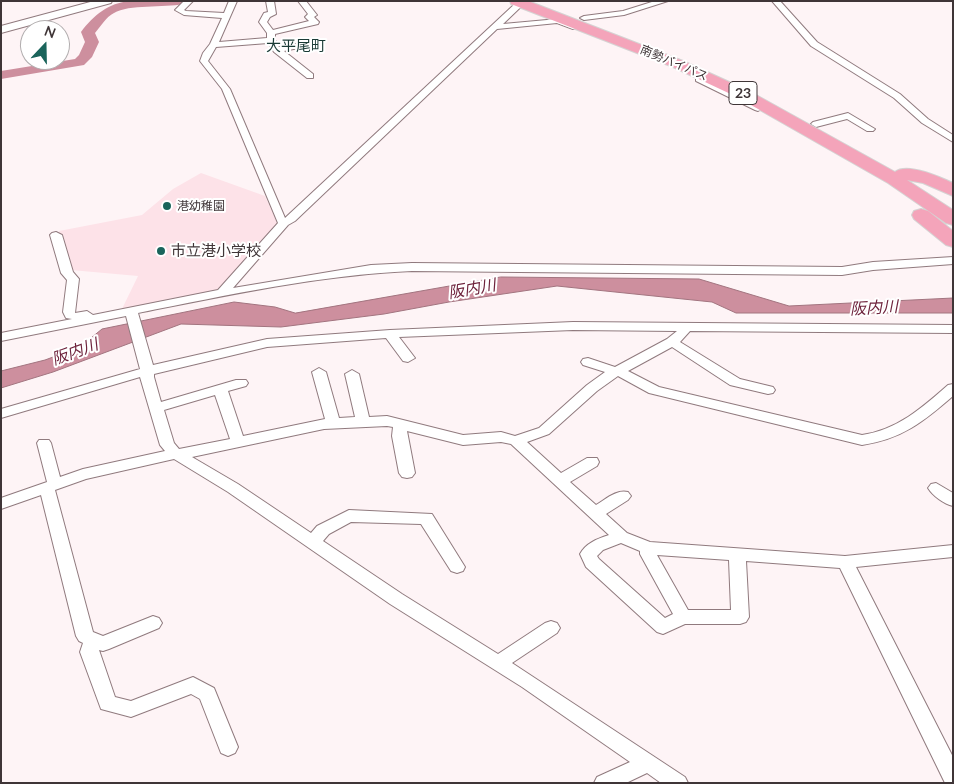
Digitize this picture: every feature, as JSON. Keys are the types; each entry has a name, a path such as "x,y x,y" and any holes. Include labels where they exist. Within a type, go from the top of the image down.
{"highway":[{"name":"南勢バイパス","path":"522,2 692,64 760,94 816,124 899,176 953,219"},
{"name":"南勢バイパス","path":"522,2 678,64 743,94 953,203"},
{"path":"953,191 935,180 918,175 899,176 889,183 891,191 953,241"}],"main road":[{"path":"1,29 97,1"},
{"path":"1,29 107,1"}],"street":[{"path":"189,1 179,10 184,14 228,16"},
{"path":"232,1 228,16 204,61 226,89 253,156 280,218 284,223"},
{"path":"270,1 272,14 267,15 263,22 277,50 310,76"},
{"path":"214,45 271,36 315,22 309,17 313,16 302,1"},
{"path":"584,18 624,13 664,1"},
{"path":"776,1 804,35 814,44 897,96 925,121 953,139"},
{"path":"222,293 284,223 291,219 522,2"},
{"path":"497,27 558,21 677,67 766,112 844,157"},
{"path":"277,50 300,45"},
{"path":"816,124 848,116 870,129"},
{"path":"56,235 67,273 73,279 70,315 78,317 111,311 117,314"},
{"path":"1,337 117,314 132,313 222,293 379,268 842,271 873,266 953,260"},
{"path":"132,313 167,445 176,454 233,488 396,599 498,663 678,783"},
{"path":"1,414 147,369 267,343 390,334 573,326 953,329"},
{"path":"516,441 544,431 566,414 578,399 616,372 672,342 683,333 685,327"},
{"path":"445,332 453,343"},
{"path":"390,334 408,358"},
{"path":"672,342 735,382 768,390"},
{"path":"588,362 628,375 654,390 862,440 883,436 922,416 953,388"},
{"path":"319,372 333,423"},
{"path":"352,374 363,421"},
{"path":"156,408 241,383"},
{"path":"220,389 238,442"},
{"path":"1,504 83,474 176,454 333,423 387,421 463,440 502,438 516,441 621,537 649,548 845,562 953,551"},
{"path":"400,424 399,436 407,473"},
{"path":"44,443 51,486 85,636 103,644 152,623"},
{"path":"559,481 592,462"},
{"path":"936,488 953,501"},
{"path":"595,514 623,496"},
{"path":"313,541 323,530 349,516 426,518 457,567"},
{"path":"621,537 597,546 588,554 592,563 663,627 683,617 740,617 737,554"},
{"path":"649,548 648,554 683,617"},
{"path":"845,562 953,778"},
{"path":"498,663 551,628"},
{"path":"92,639 89,652 108,703 131,709 193,685 207,694 228,747"},
{"path":"604,783 648,763"}],"shaded area":[{"name":"市立港小学校","path":"201,173 265,196 279,227 219,290 168,299 121,311 138,276 71,270 59,231 142,215 173,189"}],"water":[{"name":"阪内川","path":"501,277 699,279 789,306 953,298 953,313 736,313 712,302 557,286 384,314 281,327 181,324 53,372 1,388 1,371 45,360 80,347 102,329 234,302 275,307 295,313"}],"waterway":[{"path":"1,75 79,62 85,57 92,42 88,32 110,10 126,5 162,4 179,1"}],"place":[{"name":"港幼稚園","path":"167,206"},
{"name":"市立港小学校","path":"161,251"}],"district":[{"name":"大平尾町","path":"296,46"}]}
